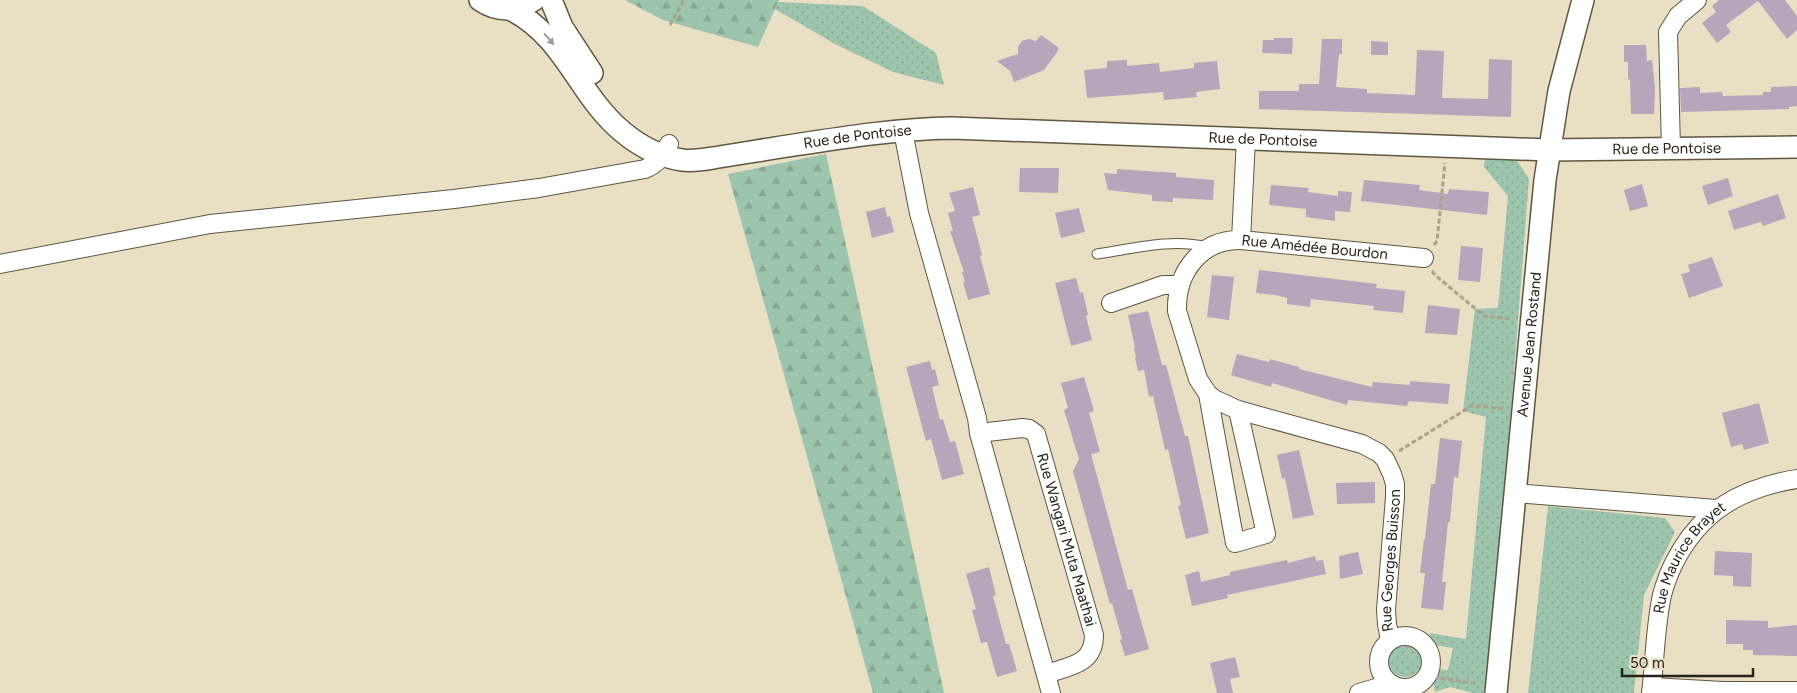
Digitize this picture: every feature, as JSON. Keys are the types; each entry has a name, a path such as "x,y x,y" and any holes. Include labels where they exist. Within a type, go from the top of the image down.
{"street":[{"path":"480,0 491,6 510,10 530,21 557,48 602,112 618,129 633,140 666,150"},
{"path":"510,10 534,0"},
{"path":"551,0 558,19 569,39 616,106 666,150"},
{"name":"Avenue Jean Rostand","path":"1497,690 1522,411 1549,150 1560,91 1583,0"},
{"path":"1671,149 1668,32 1678,16 1697,0"},
{"name":"Rue de Pontoise","path":"666,150 678,159 693,161 867,134 935,128 1549,150 1797,147"},
{"path":"903,131 919,213 1051,693"},
{"path":"1241,240 1246,138"},
{"path":"0,264 201,225 454,200 586,181 653,166 666,150"},
{"name":"Rue Amédée Bourdon","path":"1207,248 1224,240 1241,240 1424,258"},
{"path":"1207,248 1187,269 1180,285 1177,311 1194,370 1202,387 1208,394 1238,410 1362,444 1379,453 1385,459"},
{"path":"1111,303 1163,285 1180,285"},
{"path":"1208,394 1235,543 1266,534 1238,410"},
{"name":"Rue Wangari Muta Maathai","path":"979,433 1022,428 1029,429 1036,434 1094,635 1093,647 1087,658 1081,662 1046,674"},
{"name":"Rue Georges Buisson","path":"1385,459 1392,474 1395,497 1386,610 1390,640"},
{"name":"Rue Maurice Brayet","path":"1652,690 1660,610 1665,585 1687,541 1716,509 1756,489 1797,479"},
{"path":"1515,493 1716,509"},
{"name":"Rue Georges Buisson","path":"1390,684 1383,677 1378,662 1383,647 1390,640 1399,636 1408,635 1418,638 1425,645 1430,653 1431,662 1426,676"},
{"path":"1359,693 1390,684 1400,688 1410,688 1420,683 1426,676"},
{"path":"1652,690 1797,691"}],"lane":[{"path":"1097,254 1175,243 1193,244 1207,248"}],"path":[{"path":"670,25 684,0"},
{"path":"1447,146 1437,241 1424,258 1435,275 1484,316 1531,321"},
{"path":"1385,459 1473,405 1522,411"},
{"path":"1426,676 1497,690"}],"green space":[{"path":"625,0 779,0 758,47 663,20"},
{"path":"778,2 863,6 936,53 944,85 893,72 835,44 775,9"},
{"path":"826,154 944,693 873,693 728,174"},
{"path":"1485,158 1516,159 1529,179 1489,693 1473,693 1450,687 1435,692 1433,683 1436,669 1448,670 1453,648 1434,645 1429,633 1466,639 1486,417 1463,411 1475,309 1498,308 1508,196 1484,167"},
{"path":"1548,506 1665,518 1675,532 1644,595 1634,693 1528,693"},
{"path":"1405,643 1412,644 1417,648 1421,653 1421,667 1417,672 1412,676 1405,677 1398,676 1393,672 1389,667 1388,660 1389,653 1393,648 1398,644"}],"building":[{"path":"1719,0 1785,0 1797,16 1797,30 1787,39 1758,1 1726,25 1731,32 1717,43 1702,23 1716,12 1712,6"},
{"path":"1041,35 1059,48 1058,51 1044,70 1014,82 1010,71 997,61 1018,54 1018,47 1022,41 1029,39 1036,41"},
{"path":"1274,38 1293,38 1292,54 1262,53 1263,40 1274,40"},
{"path":"1322,39 1342,39 1342,54 1339,54 1336,87 1367,89 1367,93 1415,95 1417,50 1444,51 1442,98 1488,99 1489,59 1512,60 1511,117 1259,109 1259,91 1299,91 1299,84 1319,84"},
{"path":"1371,41 1388,42 1388,55 1371,55"},
{"path":"1624,45 1646,45 1647,61 1652,60 1655,88 1654,114 1631,114 1630,79 1628,80 1628,62 1624,62"},
{"path":"1127,60 1127,66 1159,63 1160,72 1194,68 1194,63 1217,61 1220,89 1196,92 1197,97 1164,100 1163,92 1087,98 1084,70 1107,68 1107,61"},
{"path":"1797,86 1797,106 1789,107 1789,109 1681,112 1680,88 1700,87 1700,93 1722,92 1723,96 1763,95 1763,92 1771,92 1771,87"},
{"path":"1020,168 1059,168 1058,193 1019,192"},
{"path":"1117,169 1176,173 1176,177 1214,180 1213,200 1173,198 1173,202 1152,201 1152,195 1108,190 1104,173 1117,174"},
{"path":"1728,178 1733,196 1708,205 1702,186"},
{"path":"1364,180 1420,185 1419,190 1448,194 1449,189 1489,192 1487,215 1361,201"},
{"path":"1642,184 1648,206 1630,211 1624,190"},
{"path":"1271,185 1309,188 1308,192 1338,196 1338,191 1352,192 1350,212 1335,211 1335,221 1306,217 1306,209 1269,205"},
{"path":"973,187 980,215 972,217 990,294 968,300 963,282 965,282 962,272 964,272 950,231 953,231 948,213 955,211 949,193"},
{"path":"1778,194 1786,218 1763,226 1761,222 1734,230 1728,211"},
{"path":"885,207 887,217 890,216 894,232 872,238 866,212"},
{"path":"1079,208 1085,232 1061,238 1055,213"},
{"path":"1461,246 1483,248 1480,282 1458,280"},
{"path":"1712,257 1723,286 1689,298 1681,274 1690,272 1688,265"},
{"path":"1259,270 1377,284 1376,288 1405,291 1403,313 1373,310 1374,306 1311,299 1310,307 1287,304 1287,298 1256,293"},
{"path":"1212,275 1234,277 1229,320 1207,317"},
{"path":"1076,278 1080,293 1083,292 1092,340 1071,346 1055,283"},
{"path":"1428,305 1460,309 1457,335 1425,333"},
{"path":"1148,311 1162,365 1166,365 1185,436 1188,436 1209,533 1186,539 1178,506 1181,505 1168,449 1165,450 1153,396 1149,397 1144,370 1138,371 1135,358 1135,348 1128,315"},
{"path":"1237,354 1269,362 1270,359 1299,367 1299,369 1372,387 1373,382 1410,385 1410,381 1450,384 1448,404 1409,401 1407,406 1348,400 1347,405 1272,383 1271,387 1231,375"},
{"path":"930,361 932,370 935,369 939,385 932,387 940,420 943,419 950,442 955,441 964,474 942,480 931,439 926,441 906,367"},
{"path":"1084,377 1094,411 1089,413 1100,452 1091,454 1128,590 1132,589 1149,649 1125,656 1112,603 1110,604 1073,471 1079,459 1064,410 1068,408 1061,383"},
{"path":"1759,403 1769,443 1744,450 1742,444 1731,447 1722,413"},
{"path":"1440,438 1462,441 1458,478 1454,477 1450,522 1448,522 1442,582 1446,582 1443,610 1421,608 1425,573 1420,573 1431,484 1435,484"},
{"path":"1299,450 1314,515 1293,519 1285,478 1282,479 1277,455"},
{"path":"1375,482 1375,503 1337,504 1336,483"},
{"path":"1715,551 1752,553 1751,587 1733,586 1733,576 1714,575"},
{"path":"1358,552 1363,574 1340,579 1339,556"},
{"path":"1315,556 1316,561 1323,560 1326,574 1227,595 1228,598 1192,606 1185,575 1199,571 1201,582 1230,575 1230,572 1287,560 1288,563"},
{"path":"989,567 996,595 993,596 1006,644 1009,644 1017,671 997,677 987,642 981,643 972,610 976,609 966,574"},
{"path":"1726,620 1768,621 1768,628 1797,625 1797,656 1753,655 1753,650 1743,650 1743,644 1726,644"},
{"path":"1235,657 1240,677 1230,679 1233,693 1217,693 1210,663"}]}
